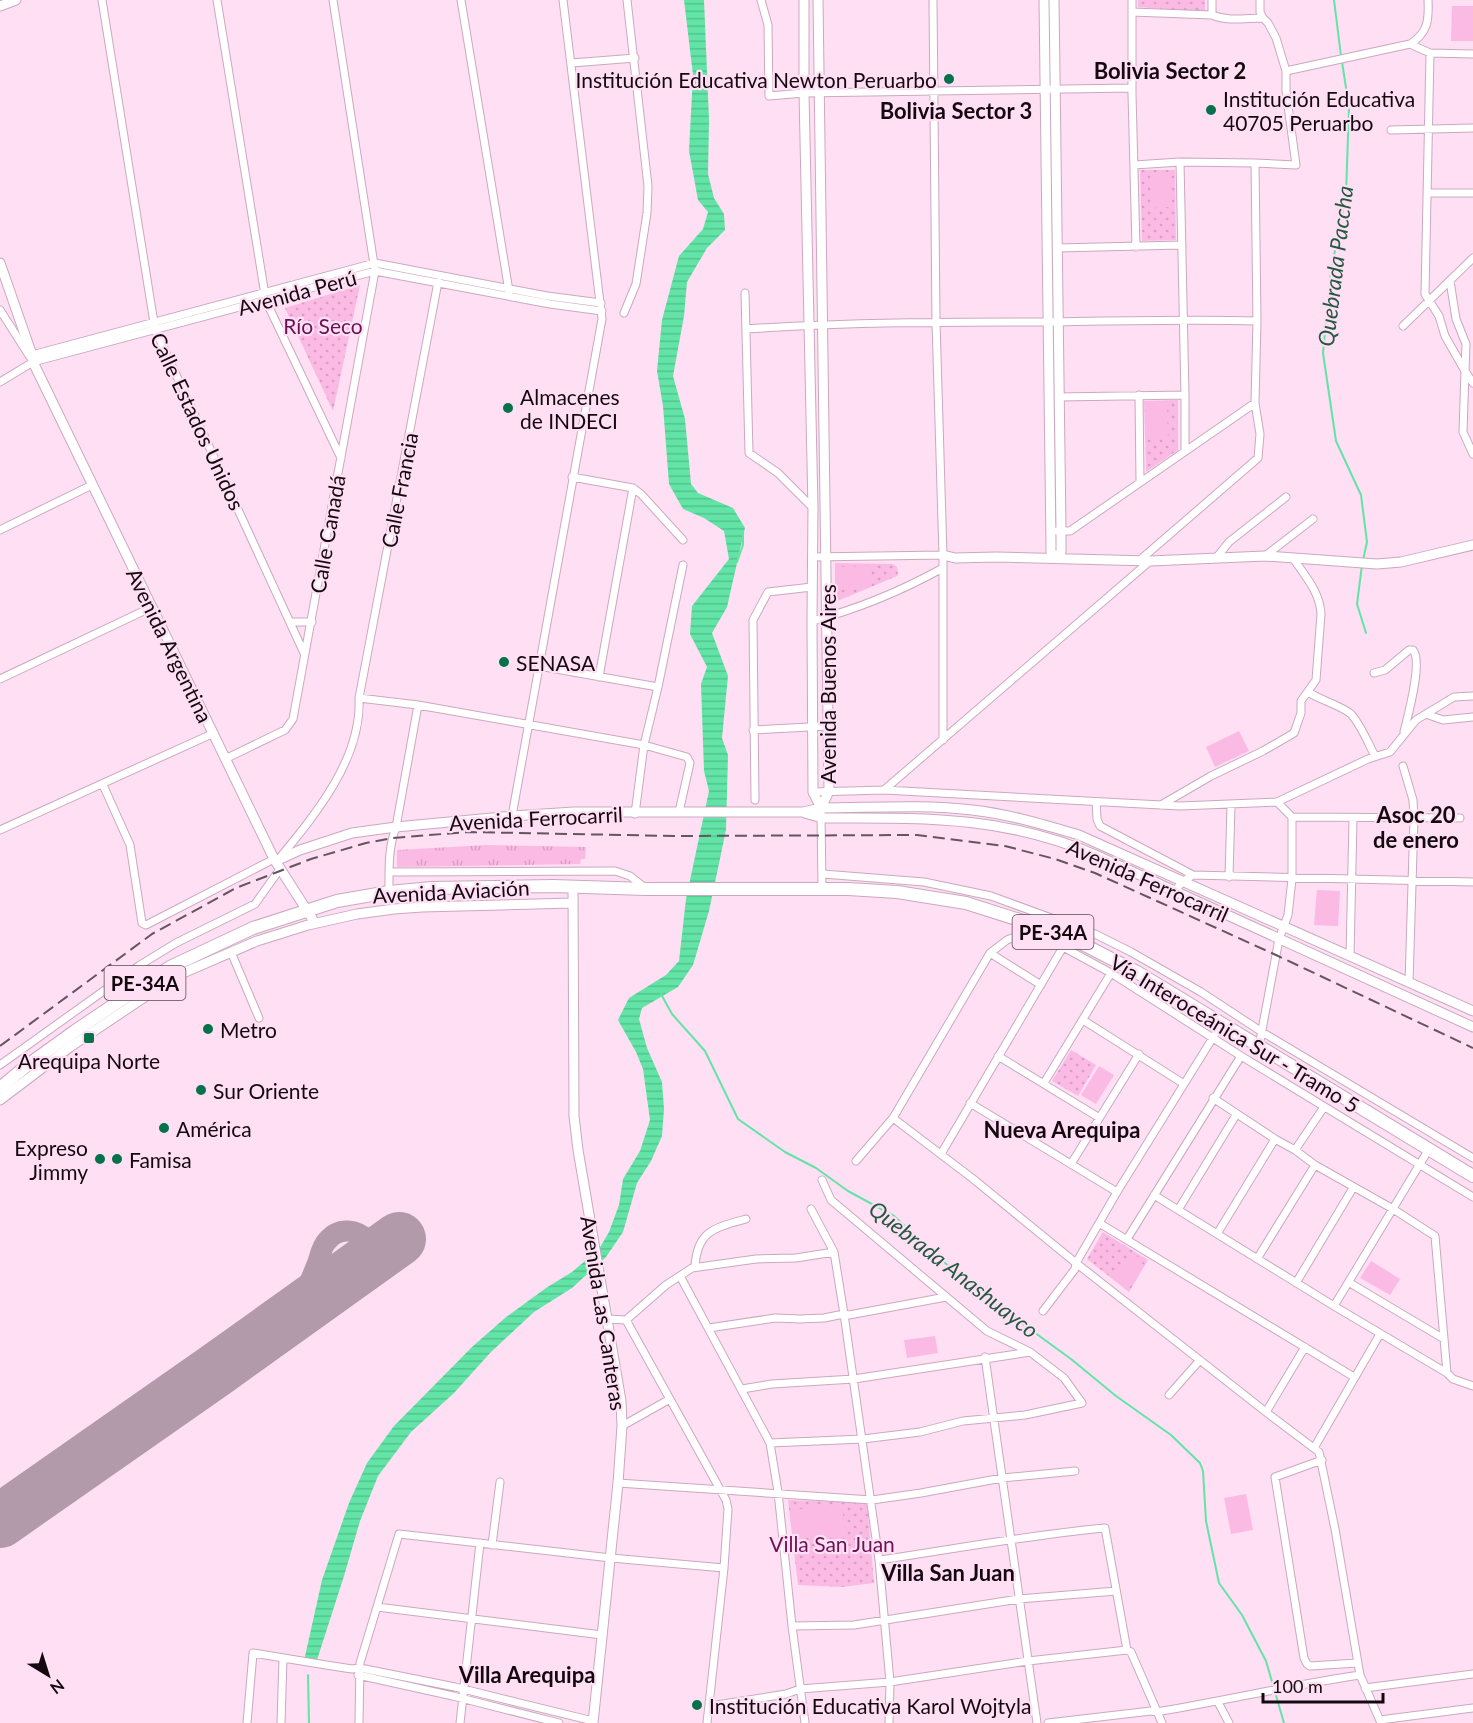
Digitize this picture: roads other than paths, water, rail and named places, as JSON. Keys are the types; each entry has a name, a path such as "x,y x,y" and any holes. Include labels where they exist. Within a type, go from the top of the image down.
{"highway":[{"name":"Avenida Aviación","path":"6,1087 25,1067 75,1030 253,928 308,909 389,892 432,888 666,889"},
{"name":"Vía Interoceánica Sur - Tramo 5","path":"666,889 848,889 919,895 966,903 1009,916 1076,940 1105,954 1473,1176"}],"street":[{"path":"0,6 16,0"},
{"name":"Calle Estados Unidos","path":"102,0 154,325 304,653"},
{"path":"217,0 266,298 341,458"},
{"name":"Calle Canadá","path":"225,759 285,730 293,719 375,267 333,0"},
{"path":"461,0 510,292"},
{"path":"512,816 602,319 563,0"},
{"path":"624,313 636,284 648,186 627,0"},
{"path":"761,0 768,25 769,96 804,93 1132,88"},
{"name":"Avenida Buenos Aires","path":"804,0 813,508 813,792 821,813"},
{"name":"Avenida Buenos Aires","path":"818,0 829,791 821,813"},
{"path":"933,0 936,322 943,555 941,569 943,740"},
{"path":"1044,0 1057,248 1053,322 1059,397 1061,552 1056,558"},
{"path":"1054,0 1050,91 1053,322 1051,552 1056,558"},
{"path":"1132,0 1136,247"},
{"path":"1212,0 1212,15"},
{"path":"1134,165 1180,162 1296,165 1286,91 1286,71 1276,38 1260,12 1260,0"},
{"path":"1286,71 1410,44 1418,39 1427,26 1428,0"},
{"path":"1132,12 1212,15 1220,18 1246,20 1263,18"},
{"path":"1410,44 1430,53 1473,54"},
{"path":"1430,53 1425,294 1439,316 1444,336 1473,383"},
{"path":"572,63 634,58"},
{"path":"1391,130 1473,128"},
{"path":"1180,162 1185,450"},
{"path":"884,790 1258,458 1260,434 1255,403 1257,321 1255,163"},
{"path":"1427,194 1473,193"},
{"path":"1057,248 1182,245"},
{"path":"1402,326 1473,258"},
{"name":"Avenida Argentina","path":"0,263 33,358 92,485 277,863 315,923"},
{"name":"Avenida Perú","path":"375,267 438,282 510,292"},
{"name":"Avenida Perú","path":"0,382 33,358 266,298 375,267 510,292 589,310 601,307"},
{"path":"1450,281 1456,319 1466,344 1463,432 1473,454"},
{"name":"Calle Francia","path":"0,1065 140,965 176,943 255,904 277,863 308,824 335,782 359,723 360,698 438,282"},
{"path":"745,293 749,453 778,473 813,508"},
{"path":"0,310 33,358"},
{"path":"747,329 823,324 936,322 1184,319 1257,321"},
{"path":"1139,395 1140,482"},
{"path":"1059,397 1185,395"},
{"path":"1051,532 1070,531 1255,403"},
{"path":"572,477 633,488 683,540"},
{"path":"0,530 92,485"},
{"path":"599,677 633,488"},
{"path":"1217,557 1229,542 1286,497"},
{"path":"1264,556 1313,519"},
{"path":"812,557 943,555 955,558 1145,560 1264,556 1377,564 1401,562 1473,545"},
{"path":"1161,805 1294,733 1301,714 1301,701 1316,680 1320,604 1312,585 1293,558"},
{"path":"635,814 644,745 683,565"},
{"path":"812,621 875,602 941,569"},
{"path":"755,800 753,620 768,592 812,586"},
{"path":"0,679 152,607"},
{"path":"291,622 312,622"},
{"path":"1374,672 1385,670 1409,650 1416,652 1418,664 1403,735"},
{"path":"539,666 658,687"},
{"path":"1308,692 1344,709 1352,716 1375,756"},
{"path":"813,792 884,790 1161,805 1231,806 1277,802 1375,756 1390,752 1416,720 1455,697 1473,696"},
{"path":"360,698 418,705 644,745 690,759 679,812"},
{"path":"360,712 366,704 374,700"},
{"path":"389,892 392,838 396,827 418,705"},
{"path":"1426,714 1443,720 1473,717"},
{"path":"753,730 828,726"},
{"path":"0,830 214,733"},
{"path":"1403,766 1413,800 1414,819 1409,983"},
{"path":"103,785 130,845 142,923 146,925 277,863"},
{"path":"1096,802 1097,819 1100,826 1194,875 1473,882"},
{"path":"1259,1046 1279,939 1288,915 1292,879 1292,818 1277,802"},
{"path":"1229,877 1231,806"},
{"name":"Avenida Ferrocarril","path":"821,813 936,807 971,809 1023,818 1079,835 1473,1011"},
{"name":"Avenida Ferrocarril","path":"277,863 300,850 352,833 512,816 574,812 635,814 803,812 979,822 1020,830 1079,848 1473,1027"},
{"path":"821,813 822,888"},
{"path":"1292,818 1460,818"},
{"path":"1350,956 1353,819"},
{"path":"573,887 584,876 585,870"},
{"path":"389,872 615,871 630,876 645,889"},
{"path":"822,874 924,882 991,896 1095,934 1201,992 1262,1032 1473,1158"},
{"path":"1174,891 1182,882 1194,875"},
{"name":"Avenida Las Canteras","path":"573,887 574,1116 621,1401 622,1426 612,1558 593,1722"},
{"path":"184,966 315,923 357,914 422,907 573,903"},
{"path":"856,1161 893,1118 990,953 1007,940 1026,935 1063,947 1111,973 1241,1056 1473,1197"},
{"path":"941,1154 1063,947"},
{"path":"231,952 259,1018"},
{"path":"990,953 1041,985"},
{"path":"1044,1083 1111,973"},
{"path":"1083,1020 1184,1084"},
{"path":"1043,1311 1075,1269 1076,1263 1117,1192 1222,1023"},
{"path":"1071,1164 1139,1054"},
{"path":"998,1056 1098,1117"},
{"path":"1127,1239 1241,1056"},
{"path":"0,1100 6,1087"},
{"path":"1213,1098 1315,1165 1393,1209 1435,1236 1447,1373"},
{"path":"970,1102 1117,1192"},
{"path":"1295,1150 1324,1107"},
{"path":"1178,1210 1236,1115"},
{"path":"893,1118 1319,1452 1357,1663 1365,1688 1381,1722 1473,1708"},
{"path":"1217,1234 1275,1139"},
{"path":"1334,1306 1429,1149"},
{"path":"1257,1258 1315,1165"},
{"path":"770,1443 863,1439 921,1432 963,1422 1025,1415 1082,1403 1064,1378 1030,1352 987,1331 831,1200 822,1180"},
{"path":"1296,1283 1353,1188"},
{"path":"1154,1195 1447,1373 1453,1379 1473,1386"},
{"path":"811,1209 834,1252 854,1379 879,1560 891,1682 889,1723"},
{"path":"695,1268 696,1252 705,1235 712,1230 746,1219"},
{"path":"1099,1223 1354,1377"},
{"path":"608,1319 626,1320 666,1285 685,1271 695,1268 756,1259 796,1258 834,1252"},
{"path":"680,1276 770,1443 778,1492 805,1723"},
{"path":"1350,1283 1444,1339"},
{"path":"709,1328 749,1320 849,1315 945,1297"},
{"path":"626,1320 721,1491 728,1509 707,1723"},
{"path":"1314,1448 1380,1334"},
{"path":"1266,1412 1305,1347"},
{"path":"742,1389 772,1384 854,1379 985,1357 1030,1352"},
{"path":"985,1357 1037,1723"},
{"path":"1169,1395 1200,1360"},
{"path":"622,1426 670,1399"},
{"path":"1322,1460 1275,1477 1304,1658 1310,1666 1357,1663"},
{"path":"618,1483 872,1500 1002,1478 1075,1471"},
{"path":"492,1545 500,1482"},
{"path":"879,1560 1010,1538 1105,1528 1127,1650 1131,1652 1162,1723"},
{"path":"359,1723 360,1676 356,1668 399,1534 724,1568"},
{"path":"460,1723 480,1543"},
{"path":"792,1626 854,1625 1019,1599 1116,1591"},
{"path":"377,1607 602,1635"},
{"path":"710,1706 786,1694 800,1689 891,1682 1028,1661 1127,1650"},
{"path":"247,1723 253,1653 356,1668 464,1690 604,1723"},
{"path":"281,1723 283,1658"},
{"path":"1365,1688 1473,1674"},
{"path":"1048,1723 1113,1720 1151,1711 1218,1702 1269,1690 1360,1675"},
{"path":"360,1676 559,1723"},
{"path":"1218,1702 1229,1723"},
{"path":"525,1723 526,1706"}],"waterway":[{"name":"Quebrada Paccha","path":"1334,0 1341,56"},
{"name":"Quebrada Paccha","path":"1342,62 1349,107 1346,194 1331,271 1323,353 1336,441 1361,495 1367,542 1363,560"},
{"name":"Quebrada Anashuayco","path":"737,562 743,545 743,533"},
{"name":"Quebrada Paccha","path":"1362,565 1357,604 1366,633"},
{"name":"Quebrada Anashuayco","path":"661,994 672,1014 705,1051 738,1119 785,1152 816,1168 848,1191 894,1216 968,1284 1171,1435 1200,1463 1203,1471 1206,1521 1219,1583 1242,1615 1266,1661 1284,1723"},
{"path":"308,1675 309,1723"}],"railway":[{"path":"0,1046 152,934 236,888 311,859 366,843 392,838 468,832 674,836 917,835 1005,846 1055,859 1095,873 1473,1048"}],"place":[{"name":"Institución Educativa Newton Peruarbo","path":"949,79"},
{"name":"Institución Educativa 40705 Peruarbo","path":"1211,110"},
{"name":"Almacenes de INDECI","path":"508,408"},
{"name":"SENASA","path":"504,662"},
{"name":"Metro","path":"208,1029"},
{"name":"Arequipa Norte","path":"89,1038"},
{"name":"Sur Oriente","path":"201,1090"},
{"name":"América","path":"164,1128"},
{"name":"Expreso Jimmy","path":"100,1159"},
{"name":"Famisa","path":"117,1159"},
{"name":"Institución Educativa Karol Wojtyla","path":"697,1705"}],"district":[{"name":"Bolivia Sector 2","path":"1170,70"},
{"name":"Bolivia Sector 3","path":"956,110"},
{"name":"Asoc 20 de enero","path":"1416,826"},
{"name":"Nueva Arequipa","path":"1062,1129"},
{"name":"Villa San Juan","path":"948,1572"},
{"name":"Villa Arequipa","path":"527,1674"}],"park label":[{"name":"Río Seco","path":"323,325"}]}
